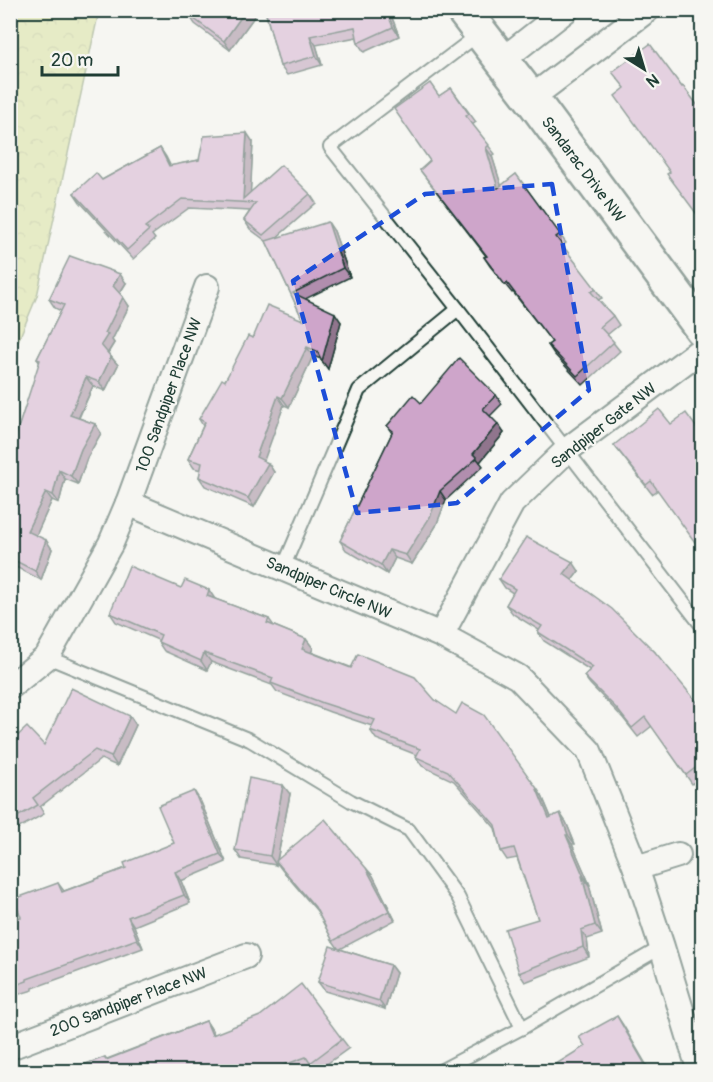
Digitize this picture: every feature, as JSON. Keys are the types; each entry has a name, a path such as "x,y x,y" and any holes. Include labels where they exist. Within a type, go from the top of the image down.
{"street":[{"path":"501,61 566,10"},
{"path":"531,98 647,10"},
{"name":"Sandarac Drive NW","path":"472,22 702,329"},
{"name":"100 Sandpiper Place NW","path":"128,503 207,287"},
{"name":"Sandpiper Gate NW","path":"441,634 512,503 567,450 702,349"},
{"path":"10,687 46,657 111,543 128,503"},
{"name":"Sandpiper Circle NW","path":"128,503 441,634 518,678 589,751 636,868 663,947 700,1071"},
{"path":"636,868 678,855"},
{"name":"200 Sandpiper Place NW","path":"10,1047 246,956"}],"lane":[{"path":"472,22 330,147 458,309 702,627"},
{"path":"283,568 359,390 458,309"},
{"path":"46,657 250,740 351,801 410,830 458,897 522,1028"},
{"path":"438,1071 522,1028 663,947"}],"highlighted area":[{"path":"552,184 589,390 457,503 357,513 293,281 425,194"}],"green space":[{"path":"11,10 99,11 37,296 11,358"}],"building":[{"path":"192,10 246,10 224,41 189,15"},
{"path":"265,10 386,10 393,27 358,43 355,27 310,36 316,56 280,66"},
{"path":"650,44 702,111 702,221 667,174 670,172 615,96 625,88 612,72"},
{"path":"430,83 439,96 451,88 469,114 466,116 489,145 486,148 498,188 516,174 560,234 556,237 596,289 591,292 613,316 600,327 614,342 577,376 548,345 552,342 507,283 505,285 484,257 487,256 420,170 430,161 394,109"},
{"path":"247,133 243,199 281,165 310,194 263,235 244,220 256,203 182,199 145,227 149,230 127,250 74,193 96,173 102,180 160,148 169,166 199,160 204,136"},
{"path":"328,222 343,268 293,293 335,313 322,361 317,351 307,347 282,398 278,396 256,457 268,463 248,498 199,477 202,463 188,459 205,422 199,419 222,379 225,381 248,336 253,338 267,305 303,320 266,241"},
{"path":"70,256 120,274 113,286 123,297 101,345 111,357 99,382 86,377 70,415 95,424 81,449 71,476 59,470 53,495 46,492 27,531 46,540 35,571 10,558 10,436 15,438 40,360 37,359 64,305 49,299"},
{"path":"459,358 496,395 483,409 498,424 473,454 477,458 440,491 430,517 406,555 389,550 381,565 340,541 393,431 387,426 413,395 421,403"},
{"path":"659,409 671,424 686,413 702,435 702,552 651,481 646,485 614,445"},
{"path":"526,537 573,562 564,574 612,609 655,652 702,708 702,777 698,766 686,775 645,717 632,728 617,709 584,676 593,667 538,632 542,626 506,605 515,589 499,579"},
{"path":"129,566 181,588 185,580 209,590 207,596 269,619 267,623 306,639 302,649 351,668 358,654 415,677 435,700 456,714 462,703 484,715 536,787 549,818 560,813 568,835 566,835 583,875 595,925 581,930 583,947 519,973 505,929 538,919 514,848 501,851 495,825 448,771 416,757 420,749 370,730 375,720 271,683 273,678 204,653 201,661 158,642 161,635 110,613"},
{"path":"71,688 130,716 111,757 95,750 33,798 38,805 10,821 10,743 27,727 44,745"},
{"path":"249,778 283,785 270,856 235,850"},
{"path":"194,791 220,854 175,872 184,895 128,917 137,939 10,987 10,920 21,917 14,899 58,883 62,892 126,868 124,863 174,843 158,806"},
{"path":"325,819 366,868 389,911 333,941 315,907 276,861"},
{"path":"330,946 390,965 379,1001 318,982"},
{"path":"301,984 342,1039 310,1063 306,1057 268,1071 246,1071 244,1067 232,1071 67,1071 105,1057 106,1060 206,1021 212,1035 260,1016"},
{"path":"617,1016 649,1071 545,1071 585,1046 579,1037"}]}
